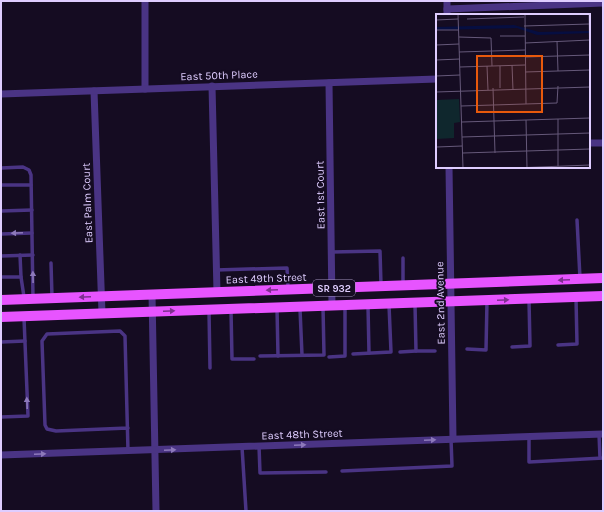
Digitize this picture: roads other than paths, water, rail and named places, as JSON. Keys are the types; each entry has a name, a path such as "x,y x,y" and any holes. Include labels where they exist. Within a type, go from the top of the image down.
{"main road":[{"name":"East 49th Street","path":"1,300 603,278"},
{"name":"SR 932","path":"1,317 603,296"}],"street":[{"path":"145,1 145,89"},
{"path":"447,1 447,12 603,3"},
{"name":"East 50th Place","path":"1,94 436,79"},
{"name":"East 1st Court","path":"328,306 332,288 329,83"},
{"path":"212,86 216,292"},
{"name":"East Palm Court","path":"94,91 102,313"},
{"path":"590,143 603,143"},
{"name":"East 2nd Avenue","path":"449,168 452,439"},
{"path":"152,294 156,511"},
{"name":"East 48th Street","path":"1,455 601,434"}],"lane":[{"path":"1,168 23,167 29,170 31,185 33,255 29,299"},
{"path":"1,185 31,185"},
{"path":"1,211 32,210"},
{"path":"577,220 580,279"},
{"path":"1,234 32,233"},
{"path":"332,252 380,251 381,286"},
{"path":"20,255 21,277 29,299"},
{"path":"1,256 33,255"},
{"path":"403,258 403,285"},
{"path":"51,263 52,298"},
{"path":"216,270 287,268 288,289"},
{"path":"1,278 21,277"},
{"path":"558,345 577,344 576,297"},
{"path":"512,347 530,346 529,298"},
{"path":"467,349 486,350 487,300"},
{"path":"415,302 416,351"},
{"path":"368,304 369,353"},
{"path":"353,354 391,352 389,304"},
{"path":"329,357 345,356 346,305"},
{"path":"260,356 324,355 328,306"},
{"path":"277,307 278,356"},
{"path":"300,307 302,356"},
{"path":"231,309 232,359 254,359"},
{"path":"209,310 210,368"},
{"path":"1,417 28,416 24,316"},
{"path":"128,428 56,431 47,428 44,425 42,341 44,336 47,334 120,331 125,336 128,428 128,451"},
{"path":"1,342 25,341"},
{"path":"400,352 435,351"},
{"path":"528,436 529,462 601,458 601,434"},
{"path":"342,471 452,466 452,439"},
{"path":"259,446 260,474 326,472"},
{"path":"242,447 246,511"}]}
